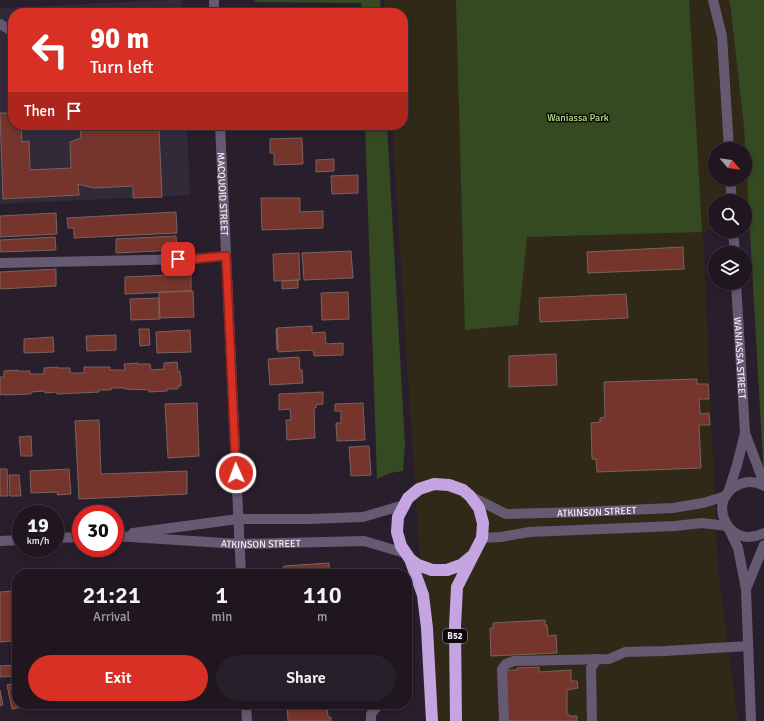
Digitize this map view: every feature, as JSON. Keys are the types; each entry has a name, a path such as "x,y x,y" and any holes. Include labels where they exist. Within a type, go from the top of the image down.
{"highway":[{"name":"B52","path":"456,721 455,626 458,587 482,538 483,523 479,508 470,496 463,490 449,485 434,484 419,489 408,498 398,517 397,532 401,546 408,556 418,565 432,570 447,570 462,565 473,555"},
{"name":"B52","path":"408,556 423,594 427,628 432,721"}],"street":[{"path":"713,0 722,36 729,142"},
{"name":"MACQUOID STREET","path":"220,130 241,569"},
{"path":"0,263 193,259 226,256"},
{"name":"WANIASSA STREET","path":"736,290 745,433 764,483"},
{"name":"WANIASSA STREET","path":"728,528 722,514 722,505 737,465 745,433"},
{"name":"ATKINSON STREET","path":"470,496 506,514 589,512 673,508 703,503 727,494 735,486 743,483 753,482 764,486"},
{"name":"ATKINSON STREET","path":"124,535 238,519 363,517 404,505"},
{"name":"ATKINSON STREET","path":"482,538 501,537 529,532 675,526 695,523 728,528 737,534 746,537 755,537 764,533"},
{"path":"728,528 738,548 746,589 751,721"},
{"name":"ATKINSON STREET","path":"124,537 239,544 364,542 408,556"},
{"path":"0,541 12,540"},
{"path":"746,589 764,545"},
{"path":"504,721 502,669 506,664 514,661 609,659 625,652 748,646"},
{"path":"592,721 591,668 597,659"},
{"path":"246,709 247,721"},
{"path":"371,721 371,714 375,709"}],"shaded area":[{"path":"182,0 183,8 8,8 8,130 187,130 190,195 0,204 0,8"},
{"path":"384,0 764,0 764,218 752,221 752,194 708,194 708,231 703,232 718,569 738,721 430,721 392,130 408,130 408,8 385,8"}],"green space":[{"path":"255,0 380,0 381,8 361,8 361,3 255,2"},
{"name":"Waniassa Park","path":"456,0 689,0 702,232 527,237 518,325 465,330"},
{"path":"729,0 764,0 764,480 752,246 750,238 752,238 752,194 748,194 747,186 752,186 752,142 745,142"},
{"path":"365,130 387,130 405,445 403,471 390,473 377,479"}],"building":[{"path":"0,113 8,113 8,130 21,130 22,142 29,141 30,170 71,168 70,142 81,138 80,130 159,130 162,197 133,198 133,186 94,188 78,184 79,195 3,199"},
{"path":"302,138 303,164 274,165 274,153 270,153 270,139"},
{"path":"334,159 334,171 316,172 316,160"},
{"path":"358,175 358,193 332,194 331,176"},
{"path":"261,198 300,198 300,212 323,211 323,228 262,230"},
{"path":"176,212 177,233 74,238 74,228 68,228 67,218"},
{"path":"56,213 57,234 0,237 0,216"},
{"path":"176,236 177,250 116,253 116,239"},
{"path":"55,237 56,250 0,252 0,240"},
{"path":"683,247 684,269 588,273 587,252"},
{"path":"351,251 353,278 304,280 302,253"},
{"path":"299,253 300,280 274,281 273,254"},
{"path":"56,269 56,286 0,289 0,272"},
{"path":"191,274 191,291 125,294 125,277"},
{"path":"298,280 298,288 282,289 282,281"},
{"path":"193,291 194,317 159,318 159,292"},
{"path":"348,292 349,319 322,320 321,293"},
{"path":"626,294 628,318 540,322 539,298"},
{"path":"159,298 160,319 131,320 130,299"},
{"path":"312,326 312,333 325,332 326,344 343,343 343,355 314,356 313,350 278,352 277,328"},
{"path":"277,328 278,347 277,350 276,330"},
{"path":"139,329 149,329 150,345 140,346"},
{"path":"190,330 191,352 157,353 156,332"},
{"path":"116,335 116,350 87,351 86,336"},
{"path":"53,337 54,352 24,353 24,339"},
{"path":"556,354 557,385 509,387 509,356"},
{"path":"299,357 303,383 270,385 268,359"},
{"path":"177,362 178,372 180,371 181,376 181,386 178,386 178,389 149,392 149,390 111,388 111,390 99,390 99,392 57,394 57,392 45,393 45,391 31,392 31,394 0,395 0,377 4,377 4,371 18,370 30,371 30,374 44,374 44,368 58,367 70,368 70,373 84,373 84,367 110,367 110,370 125,370 124,364 138,363 150,364 151,370 164,369 164,363"},
{"path":"697,379 697,384 708,384 709,399 699,399 700,414 709,413 710,425 699,425 701,468 597,472 596,459 592,459 591,423 600,422 600,418 605,417 604,382"},
{"path":"323,392 323,404 316,405 316,408 314,408 315,438 287,440 286,420 291,420 290,409 279,410 279,394"},
{"path":"197,403 199,456 168,458 165,404"},
{"path":"363,403 365,440 337,441 336,423 341,423 341,411 335,411 335,404"},
{"path":"99,420 101,474 187,471 187,494 79,499 75,421"},
{"path":"31,436 32,456 21,456 19,437"},
{"path":"369,446 371,475 351,476 349,447"},
{"path":"0,469 7,469 8,496 0,496"},
{"path":"69,469 71,494 57,495 58,492 31,493 30,471"},
{"path":"9,475 19,475 21,496 10,496"},
{"path":"329,563 330,569 282,569 284,566"},
{"path":"12,591 12,641 0,642 0,592"},
{"path":"545,620 548,636 556,635 557,653 491,656 490,628 493,628 493,623"},
{"path":"12,665 12,676 0,677 0,666"},
{"path":"539,667 539,672 571,670 571,681 577,681 578,688 567,690 567,713 570,716 577,716 577,721 508,721 506,670"},
{"path":"12,684 12,709 7,685"},
{"path":"0,690 3,705 0,706"},
{"path":"287,709 327,709 328,717 331,717 331,721 288,721"}],"route":[{"path":"178,259 226,256 236,473"}]}
